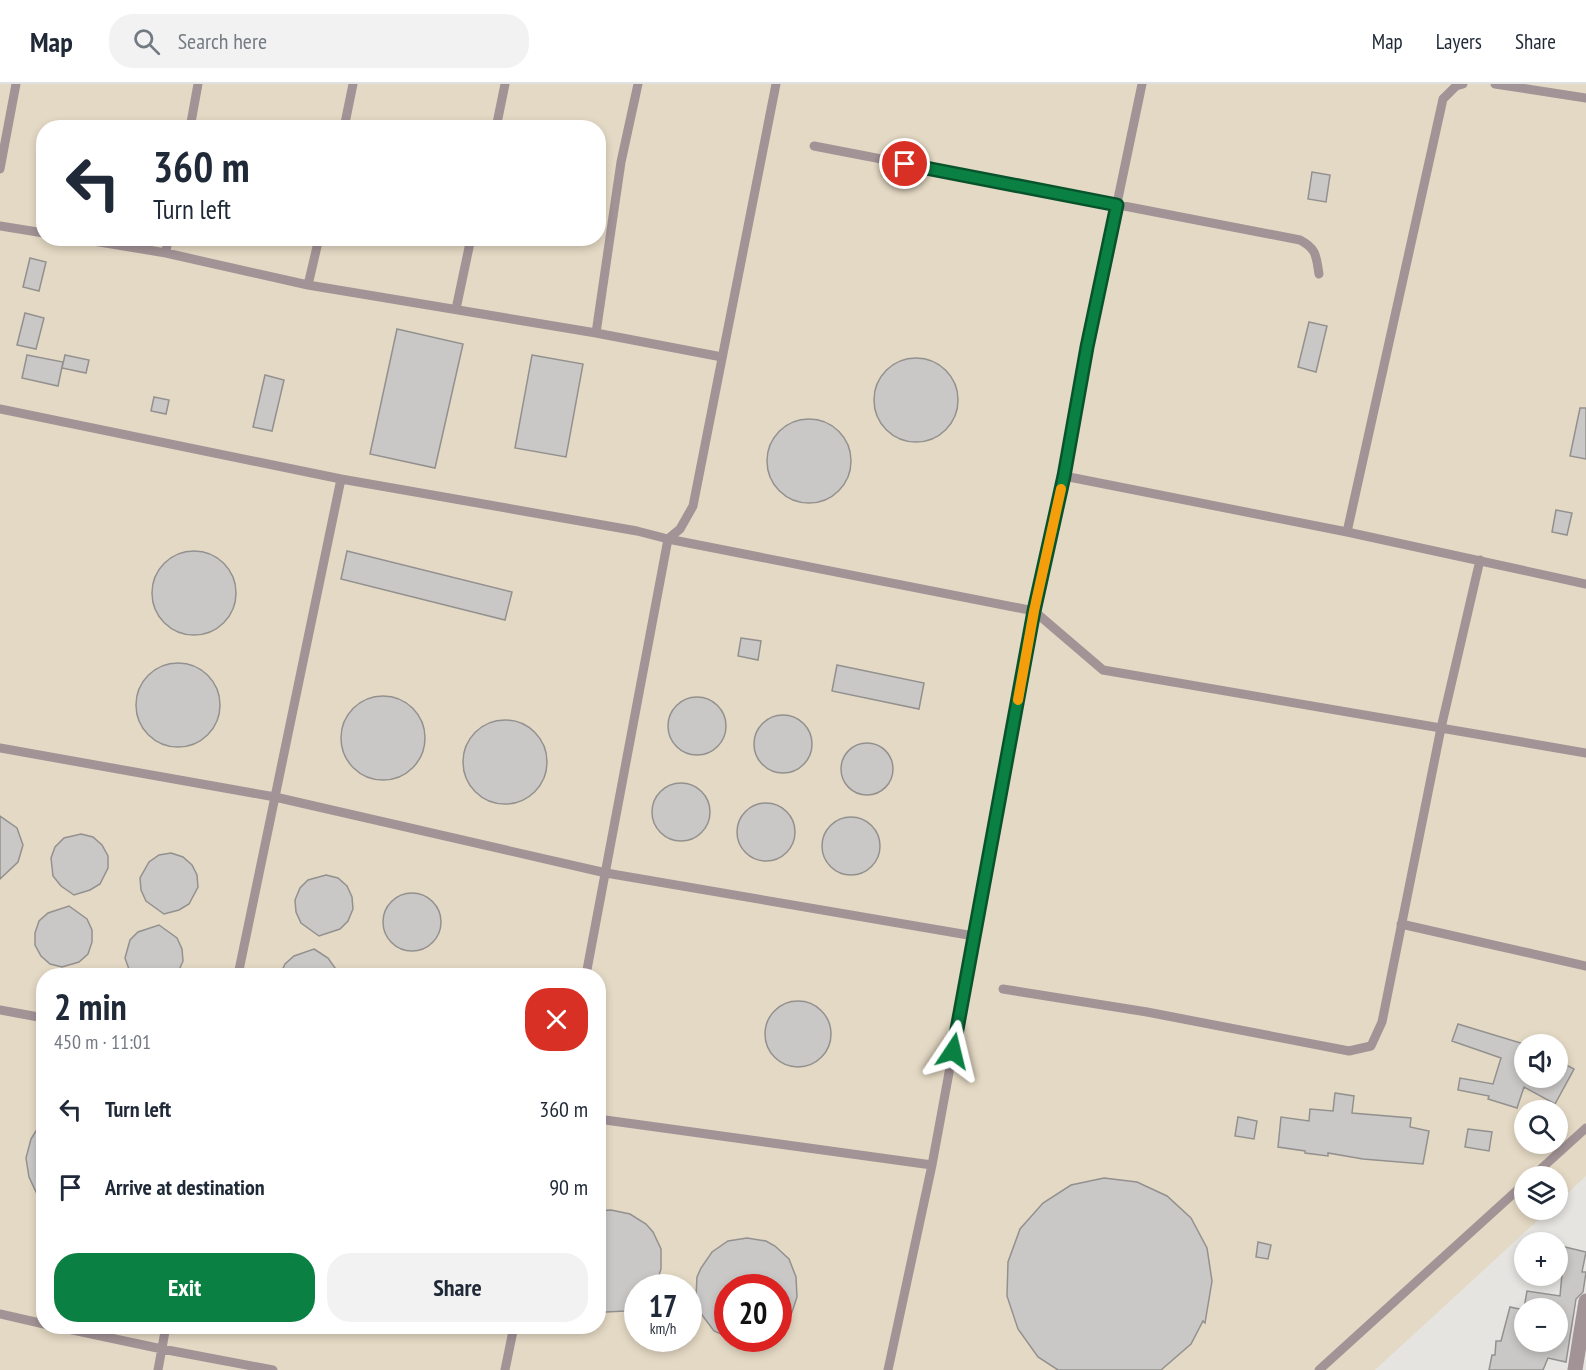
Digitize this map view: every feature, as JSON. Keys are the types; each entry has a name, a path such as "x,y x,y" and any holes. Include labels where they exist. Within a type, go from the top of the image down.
{"street":[{"path":"1575,1370 1586,1301"}],"lane":[{"path":"0,168 16,84"},
{"path":"191,120 198,84"},
{"path":"346,120 353,84"},
{"path":"498,120 505,84"},
{"path":"596,333 621,162 638,84"},
{"path":"587,968 668,539 680,529 693,506 776,84"},
{"path":"888,1370 932,1165 1034,611 1064,476 1087,347 1142,84"},
{"path":"1347,532 1443,99 1456,86 1463,84"},
{"path":"1495,84 1586,98"},
{"path":"814,146 1300,240 1315,252 1319,274"},
{"path":"0,226 36,232"},
{"path":"123,246 165,253 308,285 596,333 722,357"},
{"path":"165,253 166,246"},
{"path":"308,285 317,246"},
{"path":"456,309 469,246"},
{"path":"0,409 341,478 637,531 1034,611 1103,670 1586,753"},
{"path":"1064,476 1347,532 1586,584"},
{"path":"239,968 341,478"},
{"path":"1003,989 1147,1012 1349,1052 1371,1046 1382,1022 1441,728 1480,560"},
{"path":"0,748 275,797 606,873 974,936"},
{"path":"1401,924 1586,966"},
{"path":"0,1010 36,1017"},
{"path":"606,1120 932,1165"},
{"path":"1544,1166 1586,1128"},
{"path":"1319,1370 1514,1193"},
{"path":"0,1314 36,1322"},
{"path":"92,1334 273,1370"},
{"path":"158,1370 165,1334"},
{"path":"505,1370 512,1334"}],"shaded area":[{"path":"0,84 1586,84 1586,1176 1568,1193 1568,1166 1514,1166 1514,1220 1538,1220 1525,1232 1514,1232 1514,1242 1375,1370 0,1370"}],"building":[{"path":"1312,172 1330,175 1326,202 1308,199"},
{"path":"30,258 46,262 39,291 23,287"},
{"path":"25,313 44,318 36,349 17,345"},
{"path":"1309,322 1327,326 1316,372 1298,367"},
{"path":"397,329 463,344 435,468 370,454"},
{"path":"27,355 63,362 58,386 22,378"},
{"path":"65,355 89,360 86,373 62,368"},
{"path":"532,355 583,364 566,457 515,448"},
{"path":"916,358 932,361 946,370 955,384 958,400 955,416 946,430 932,439 916,442 900,439 886,430 877,416 874,400 877,384 886,370 900,361"},
{"path":"265,375 284,380 272,431 253,427"},
{"path":"154,397 169,400 166,414 151,411"},
{"path":"1580,408 1586,408 1586,459 1570,456"},
{"path":"809,419 825,422 839,431 848,445 851,461 848,477 839,491 825,500 809,503 793,500 779,491 770,477 767,461 770,445 779,431 793,422"},
{"path":"1556,510 1572,513 1567,535 1552,532"},
{"path":"194,551 210,554 224,563 233,577 236,593 233,609 224,623 210,632 194,635 178,632 164,623 155,609 152,593 155,577 164,563 178,554"},
{"path":"347,551 512,592 505,620 341,579"},
{"path":"741,638 761,641 758,660 738,656"},
{"path":"178,663 194,666 208,675 217,689 220,705 217,721 208,735 194,744 178,747 162,744 148,735 139,721 136,705 139,689 148,675 162,666"},
{"path":"837,665 924,683 919,709 832,691"},
{"path":"383,696 399,699 413,708 422,722 425,738 422,754 413,768 399,777 383,780 367,777 353,768 344,754 341,738 344,722 353,708 367,699"},
{"path":"691,697 703,697 718,705 726,720 726,732 718,747 703,755 691,755 676,747 668,732 668,720 676,705"},
{"path":"777,715 789,715 804,723 812,738 812,750 804,765 789,773 777,773 762,765 754,750 754,738 762,723"},
{"path":"497,720 513,720 529,727 540,738 547,754 544,778 535,792 513,804 497,804 481,797 470,786 463,770 463,754 470,738 481,727"},
{"path":"867,743 881,747 889,755 893,769 889,783 881,791 867,795 853,791 845,783 841,769 845,755 853,747"},
{"path":"675,783 687,783 702,791 710,806 710,818 702,833 687,841 675,841 660,833 652,818 652,806 660,791"},
{"path":"760,803 772,803 787,811 795,826 795,838 787,853 772,861 760,861 745,853 737,838 737,826 745,811"},
{"path":"0,816 17,828 23,845 18,862 0,879"},
{"path":"845,817 857,817 872,825 880,840 880,852 872,867 857,875 845,875 830,867 822,852 822,840 830,825"},
{"path":"81,834 93,837 102,845 108,856 108,868 100,884 74,895 61,886 53,876 51,858 55,847 64,838"},
{"path":"171,853 183,857 192,865 197,875 198,887 189,904 179,910 164,914 146,901 141,890 140,878 149,862 159,855"},
{"path":"326,875 338,878 347,886 352,897 353,909 348,921 340,929 319,936 301,923 296,912 295,900 300,888 308,880"},
{"path":"406,893 418,893 433,901 441,916 441,928 433,943 418,951 406,951 391,943 383,928 383,916 391,901"},
{"path":"69,906 87,919 92,930 92,942 88,954 79,962 62,967 50,964 41,956 35,945 35,933 39,921 48,913"},
{"path":"159,925 177,938 182,949 183,961 180,968 129,968 125,958 130,940 138,932"},
{"path":"314,949 328,958 335,968 283,968 294,956"},
{"path":"791,1001 805,1001 817,1006 826,1015 831,1034 829,1047 822,1058 805,1067 791,1067 779,1062 770,1053 765,1041 765,1027 770,1015 779,1006"},
{"path":"1458,1024 1514,1041 1514,1088 1524,1088 1520,1100 1514,1100 1514,1107 1488,1099 1489,1096 1458,1090 1460,1078 1493,1084 1501,1058 1452,1041"},
{"path":"1568,1066 1574,1069 1568,1080"},
{"path":"1526,1088 1564,1088 1557,1100 1548,1100"},
{"path":"1335,1093 1354,1096 1352,1113 1411,1118 1410,1127 1429,1131 1423,1164 1363,1159 1328,1153 1328,1156 1278,1147 1281,1117 1309,1121 1310,1109 1333,1111"},
{"path":"1238,1117 1257,1121 1254,1139 1235,1136"},
{"path":"1468,1129 1492,1132 1489,1151 1465,1147"},
{"path":"36,1131 36,1192 29,1177 26,1158 31,1139"},
{"path":"1104,1178 1137,1182 1167,1196 1191,1218 1207,1248 1212,1281 1205,1323 1203,1321 1191,1344 1161,1370 1058,1370 1038,1357 1018,1329 1007,1296 1008,1262 1020,1229 1043,1203 1071,1185"},
{"path":"606,1210 611,1210 630,1214 646,1224 653,1232 661,1249 661,1269 659,1274 624,1274 624,1311 606,1312"},
{"path":"747,1238 766,1241 789,1259 796,1277 797,1297 792,1312 792,1274 714,1274 714,1331 702,1315 702,1274 698,1274 712,1252 728,1241"},
{"path":"1258,1242 1271,1245 1268,1259 1256,1257"},
{"path":"1568,1248 1586,1252 1582,1272 1586,1272 1583,1292 1576,1299 1568,1349 1568,1298 1526,1298 1527,1291 1560,1296 1561,1286 1568,1286"},
{"path":"1510,1307 1514,1308 1514,1352 1568,1352 1566,1362 1548,1358 1543,1370 1489,1370 1492,1355 1495,1355 1496,1341 1501,1341"}],"slow traffic":[{"path":"1018,700 1034,611 1061,489"}],"route":[{"path":"905,164 1117,205 1087,347 1064,476 1034,611 953,1051"}]}
